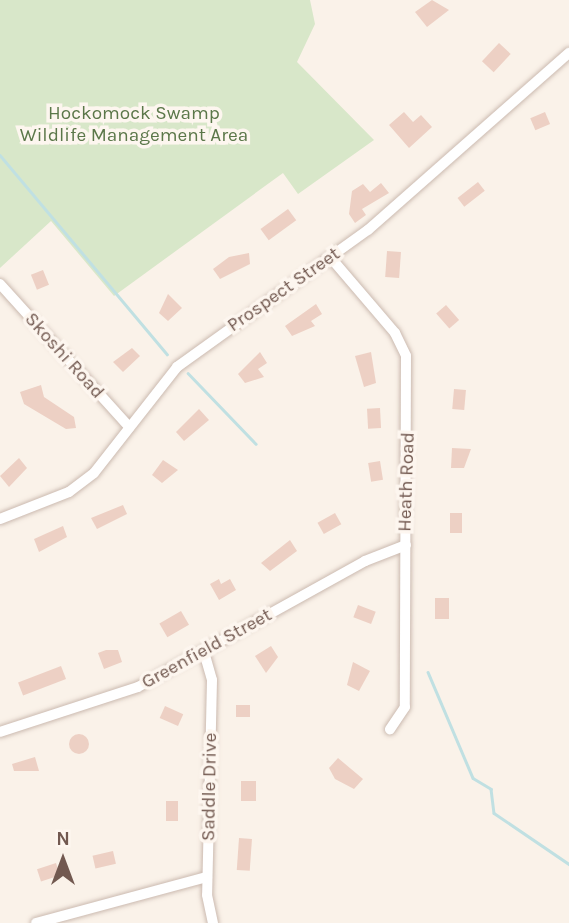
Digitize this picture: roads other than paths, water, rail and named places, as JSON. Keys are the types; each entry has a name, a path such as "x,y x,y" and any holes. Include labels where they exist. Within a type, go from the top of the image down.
{"street":[{"name":"Prospect Street","path":"0,519 77,487 177,367 331,258 569,53"},
{"name":"Heath Road","path":"331,258 396,334 406,356 404,707 390,729"},
{"name":"Skoshi Road","path":"0,284 129,427"},
{"name":"Greenfield Street","path":"0,732 138,687 365,561 406,545"},
{"name":"Saddle Drive","path":"204,652 212,680 207,877 213,923"},
{"path":"36,923 207,877"}],"waterway":[{"path":"0,155 167,354"},
{"path":"188,373 256,444"},
{"path":"428,672 473,778 491,789 494,813 569,864"}],"park label":[{"name":"Hockomock Swamp Wildlife Management Area","path":"134,125"}]}
